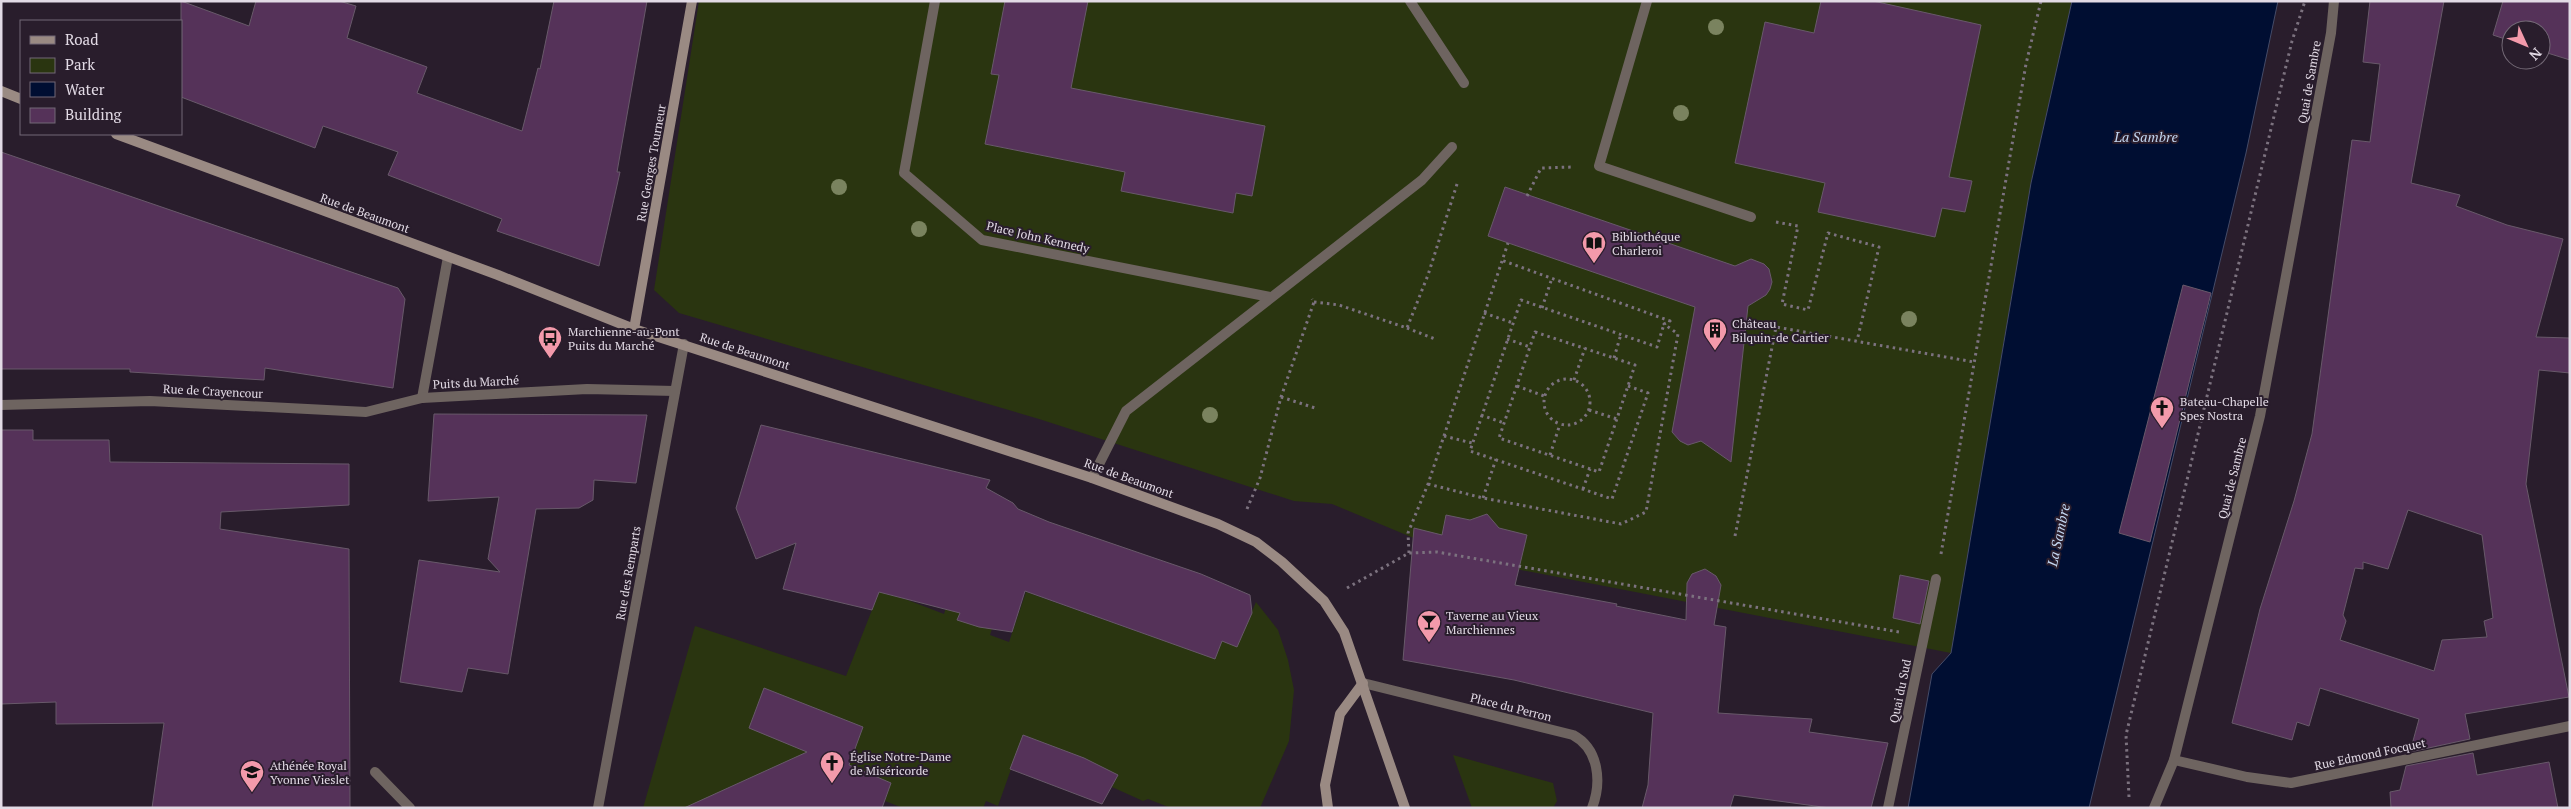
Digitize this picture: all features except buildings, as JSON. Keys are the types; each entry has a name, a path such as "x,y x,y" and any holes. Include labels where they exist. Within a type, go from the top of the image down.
{"main road":[{"name":"Rue Georges Tourneur","path":"634,328 692,1"},
{"path":"1,91 20,99"},
{"name":"Rue de Beaumont","path":"119,135 634,328 1092,478 1238,533 1256,542 1282,562 1324,601"},
{"path":"1324,601 1344,632 1405,808"},
{"path":"1328,808 1325,785 1340,714 1363,683"}],"street":[{"name":"Place John Kennedy","path":"935,1 904,173 982,240 1270,297"},
{"path":"1410,1 1464,83"},
{"path":"1647,1 1599,166 1751,217"},
{"name":"Quai de Sambre","path":"2154,808 2174,760 2260,416 2331,33 2334,1"},
{"path":"1092,478 1126,411 1422,180 1452,147"},
{"name":"Puits du Marché","path":"448,257 422,398 587,389 675,392"},
{"name":"Rue des Remparts","path":"598,808 684,344"},
{"name":"Rue de Crayencour","path":"1,405 150,400 366,412 422,398"},
{"name":"Quai du Sud","path":"1888,808 1936,579"},
{"name":"Place du Perron","path":"1363,683 1572,735 1582,740 1596,766 1598,781 1592,808"},
{"name":"Rue Edmond Focquet","path":"2174,760 2247,777 2291,783 2570,726"},
{"path":"375,772 410,808"}],"path":[{"path":"1936,579 2026,64 2041,1"},
{"path":"2129,799 2126,735 2290,51 2305,1"},
{"path":"1527,196 1541,168 1599,166"},
{"path":"1406,328 1428,275 1460,175"},
{"path":"1798,226 1782,304 1808,310 1828,233 1879,247 1857,341"},
{"path":"1409,553 1408,533 1428,484 1508,243"},
{"path":"1501,260 1670,321 1664,324 1657,347 1520,300 1470,451 1612,499 1648,393 1628,386"},
{"path":"1238,533 1260,478 1282,397 1314,302 1298,275"},
{"path":"1542,308 1552,278"},
{"path":"1314,302 1340,305 1435,339"},
{"path":"1484,313 1513,323"},
{"path":"1428,484 1483,498 1622,524 1646,512 1678,334 1664,324"},
{"path":"1735,536 1776,327 1974,362"},
{"path":"1535,332 1585,348 1635,365 1599,472 1499,438 1535,332"},
{"path":"1614,358 1621,334"},
{"path":"1508,339 1530,347"},
{"path":"1574,380 1585,348"},
{"path":"1560,380 1574,380 1582,384 1589,392 1589,410 1582,420 1572,425 1560,424 1550,418 1546,411 1544,396 1550,386 1560,380"},
{"path":"1517,386 1544,396"},
{"path":"1282,397 1318,409"},
{"path":"1589,410 1617,419"},
{"path":"1481,416 1504,423"},
{"path":"1550,455 1560,424"},
{"path":"1444,436 1472,443"},
{"path":"1483,498 1496,459"},
{"path":"1583,489 1590,469"},
{"path":"1324,601 1409,553 1437,552 1924,637"}],"green space":[{"path":"699,1 2072,1 2031,183 1951,653 1464,559 1332,504 1294,501 1039,419 679,313 654,290"},
{"path":"953,584 992,629 990,635 1009,642 1026,592 1150,636 1166,603 1222,641 1237,646 1256,602 1278,630 1288,660 1294,690 1289,741 1260,808 1171,808 1148,799 1143,801 1112,787 1118,775 1084,758 1023,735 998,806 986,801 983,808 903,808 885,801 891,783 837,760 773,785 751,778 729,787 720,808 643,808 695,626 846,676 879,592 905,599 944,614"},
{"path":"1453,755 1553,783 1557,801 1553,808 1472,808"}],"water":[{"name":"La Sambre","path":"2072,1 2278,1 2246,153 2089,808 1908,808 1932,674 1951,653 2031,183"}],"place":[{"name":"Bibliothéque Charleroi","path":"1594,264"},
{"name":"Château Bilquin-de Cartier","path":"1715,351"},
{"name":"Marchienne-au-Pont Puits du Marché","path":"550,359"},
{"name":"Bateau-Chapelle Spes Nostra","path":"2162,429"},
{"name":"Taverne au Vieux Marchiennes","path":"1429,643"},
{"name":"Église Notre-Dame de Miséricorde","path":"832,784"},
{"name":"Athénée Royal Yvonne Vieslet","path":"252,793"}]}
